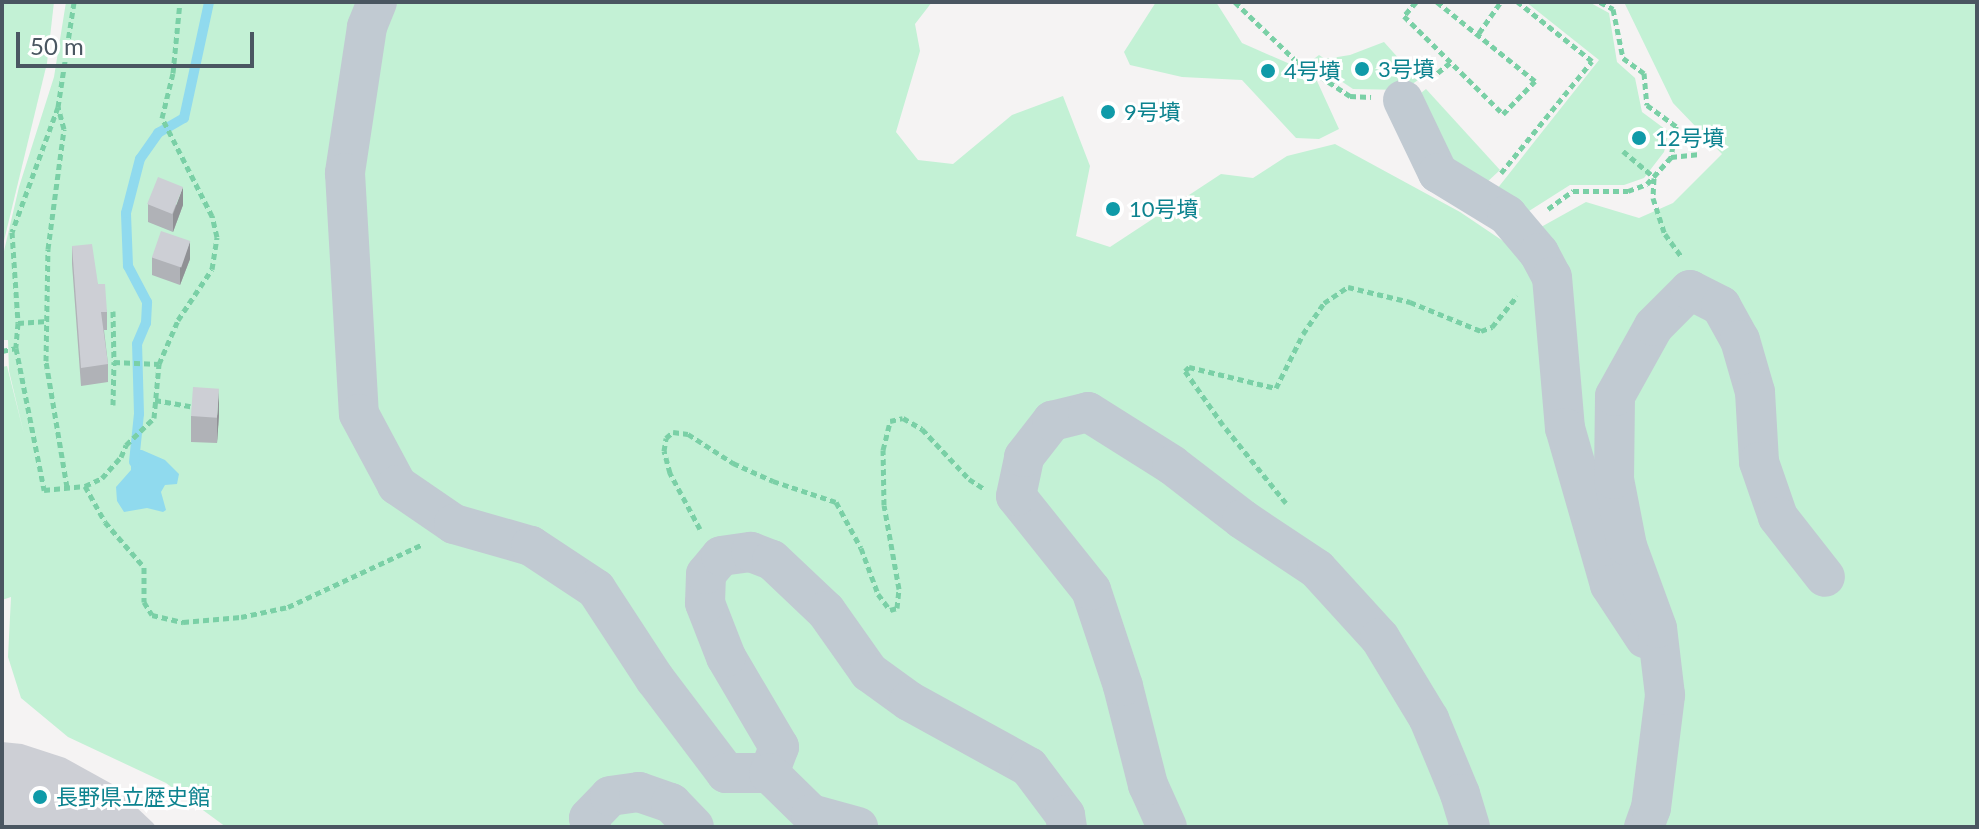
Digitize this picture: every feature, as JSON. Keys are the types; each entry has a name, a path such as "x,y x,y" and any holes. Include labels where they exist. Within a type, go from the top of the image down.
{"street":[{"path":"377,2 367,27 345,173 359,414 397,485 454,524 531,546 596,589 655,679 726,773 769,773 811,814 858,827"},
{"path":"1403,100 1438,173 1507,215 1539,253 1552,277 1565,428 1610,585 1646,639 1665,695"},
{"path":"1644,827 1651,808 1665,695 1657,628 1627,546 1614,479 1615,396 1654,326 1690,290 1721,306 1740,340 1755,392 1759,462 1763,476 1778,517 1825,577"},
{"path":"1167,827 1148,785 1123,686 1091,590 1016,496 1024,457 1052,421 1088,412 1172,465 1242,519 1317,569 1388,651 1429,719 1470,827"},
{"path":"769,773 779,747 726,657 705,603 706,574 721,556 751,552 772,560 826,611 869,672 909,701 1029,767 1065,815 1067,827"},
{"path":"591,827 589,818 610,796 639,792 671,803 694,827"}],"path":[{"path":"74,2 58,107 12,232 18,323 16,348 44,490 85,486 102,478 121,457 126,445 154,418 159,364 178,320 212,269 217,237 212,216 162,118 173,73 180,2"},
{"path":"1235,2 1295,60 1350,96 1403,100"},
{"path":"1413,3 1404,16 1503,114 1535,81 1437,2"},
{"path":"1479,33 1501,2"},
{"path":"1478,197 1592,61 1518,2"},
{"path":"1542,212 1573,191 1628,191 1654,177 1671,157 1676,126 1647,105 1644,73 1623,58 1613,9 1600,2"},
{"path":"1445,67 1451,62"},
{"path":"58,107 64,129 48,249 46,361 67,487"},
{"path":"1623,151 1654,177"},
{"path":"1671,157 1700,154"},
{"path":"1654,177 1653,198 1665,234 1693,271 1690,290"},
{"path":"1291,509 1223,425 1185,371 1189,367 1276,388 1303,334 1324,303 1348,287 1410,302 1481,331 1492,327 1514,303 1539,253"},
{"path":"113,311 113,405"},
{"path":"18,323 47,321"},
{"path":"2,351 16,348"},
{"path":"114,362 159,364"},
{"path":"155,400 190,406"},
{"path":"717,562 670,473 664,451 666,438 673,432 688,434 733,463 773,481 836,502 861,548 878,594 890,610 897,608 899,589 884,505 883,450 890,421 903,418 922,429 969,479 1007,503 1019,500"},
{"path":"85,486 105,522 144,567 144,602 152,615 183,622 241,617 288,607 419,547 454,524"}],"green space":[{"path":"2,2 54,2 47,63 2,249"},
{"path":"66,2 932,2 915,24 920,51 896,132 918,160 953,164 1012,115 1063,96 1090,166 1076,236 1110,247 1221,174 1253,178 1287,156 1335,144 1460,212 1509,245 1586,202 1639,218 1673,203 1722,154 1673,103 1624,2 1977,2 1977,827 226,827 166,783 68,737 21,698 8,657 11,597 2,600 2,367 7,366 24,434 9,371 8,340 2,340 2,255 4,267 4,251 19,187 54,77"},
{"path":"1156,2 1216,2 1242,43 1290,64 1317,81 1339,129 1319,139 1296,138 1242,80 1182,77 1130,65 1124,52"},
{"path":"1526,2 1589,2 1609,13 1617,62 1635,78 1642,112 1669,132 1664,152 1644,178 1624,185 1570,185 1529,211 1497,189 1599,60"},
{"path":"1384,42 1418,80 1404,90 1353,89 1311,61 1319,55 1325,59 1350,55"},
{"path":"1426,89 1500,170 1485,184 1448,160 1416,97"}],"water":[{"path":"131,450 142,450 165,460 179,474 177,484 165,485 161,492 166,510 163,512 147,508 124,512 117,501 116,487 131,470"}],"building":[{"path":"158,177 183,187 172,214 147,204"},
{"path":"161,231 190,241 181,268 152,257"},
{"path":"92,244 98,284 105,284 107,312 101,312 108,364 81,368 72,246"},
{"path":"193,387 219,389 217,418 191,416"},
{"path":"2,742 22,744 65,758 112,784 156,827 2,827"}],"waterway":[{"path":"134,462 139,414 137,344 146,323 147,302 128,266 126,213 140,159 158,133 184,118 209,2"}],"place":[{"name":"3号墳","path":"1362,69"},
{"name":"4号墳","path":"1268,71"},
{"name":"9号墳","path":"1108,112"},
{"name":"12号墳","path":"1639,138"},
{"name":"10号墳","path":"1113,209"},
{"name":"長野県立歴史館","path":"40,797"}]}
